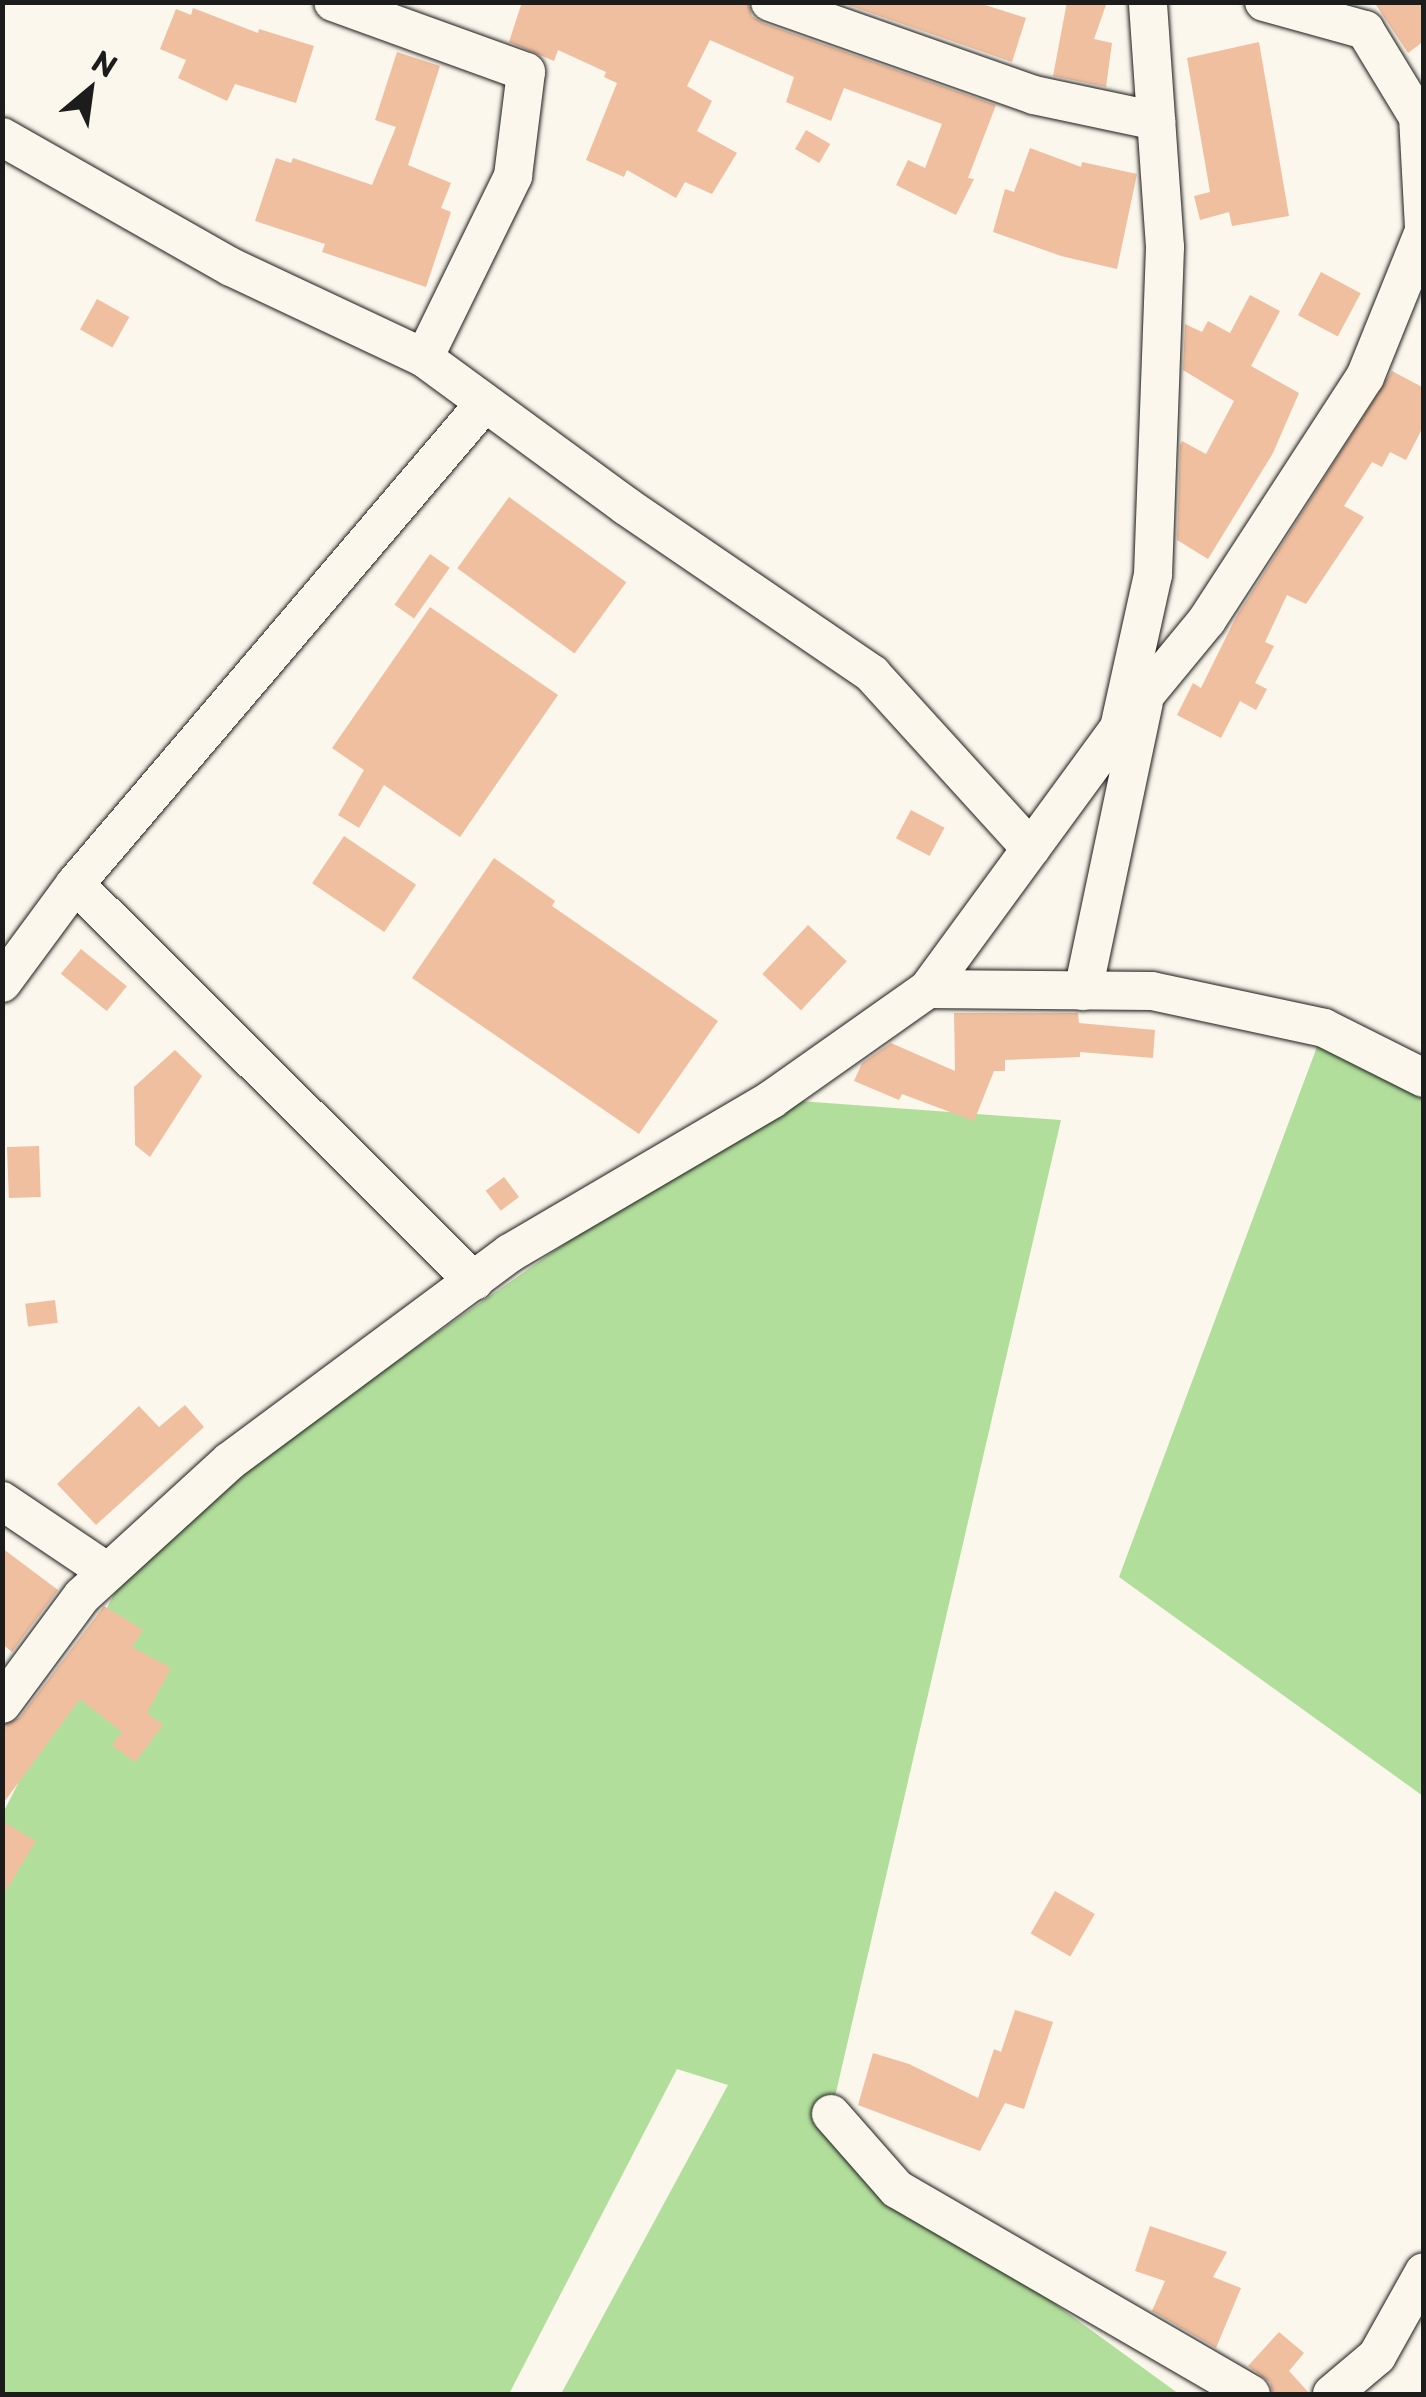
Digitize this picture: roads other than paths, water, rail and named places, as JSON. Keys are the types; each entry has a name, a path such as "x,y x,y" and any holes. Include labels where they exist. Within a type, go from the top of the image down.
{"street":[{"path":"333,2 526,72 513,176 424,358"},
{"path":"770,2 1034,95 1156,120"},
{"path":"1118,728 1153,575 1166,246 1148,2"},
{"path":"2,1704 82,1596 106,1570 230,1461 510,1253 772,1099 928,989 1118,728 1207,620 1365,377 1424,229 1418,117 1365,30 1264,2"},
{"path":"2,137 232,267 424,358 626,506 872,674 1031,849"},
{"path":"2,983 76,884 485,403"},
{"path":"1083,990 1145,695"},
{"path":"76,884 474,1281"},
{"path":"928,989 1152,991 1324,1028 1424,1078"},
{"path":"2,1500 106,1570"},
{"path":"831,2114 897,2189 1250,2394"},
{"path":"1332,2394 1377,2356 1424,2272"}]}
